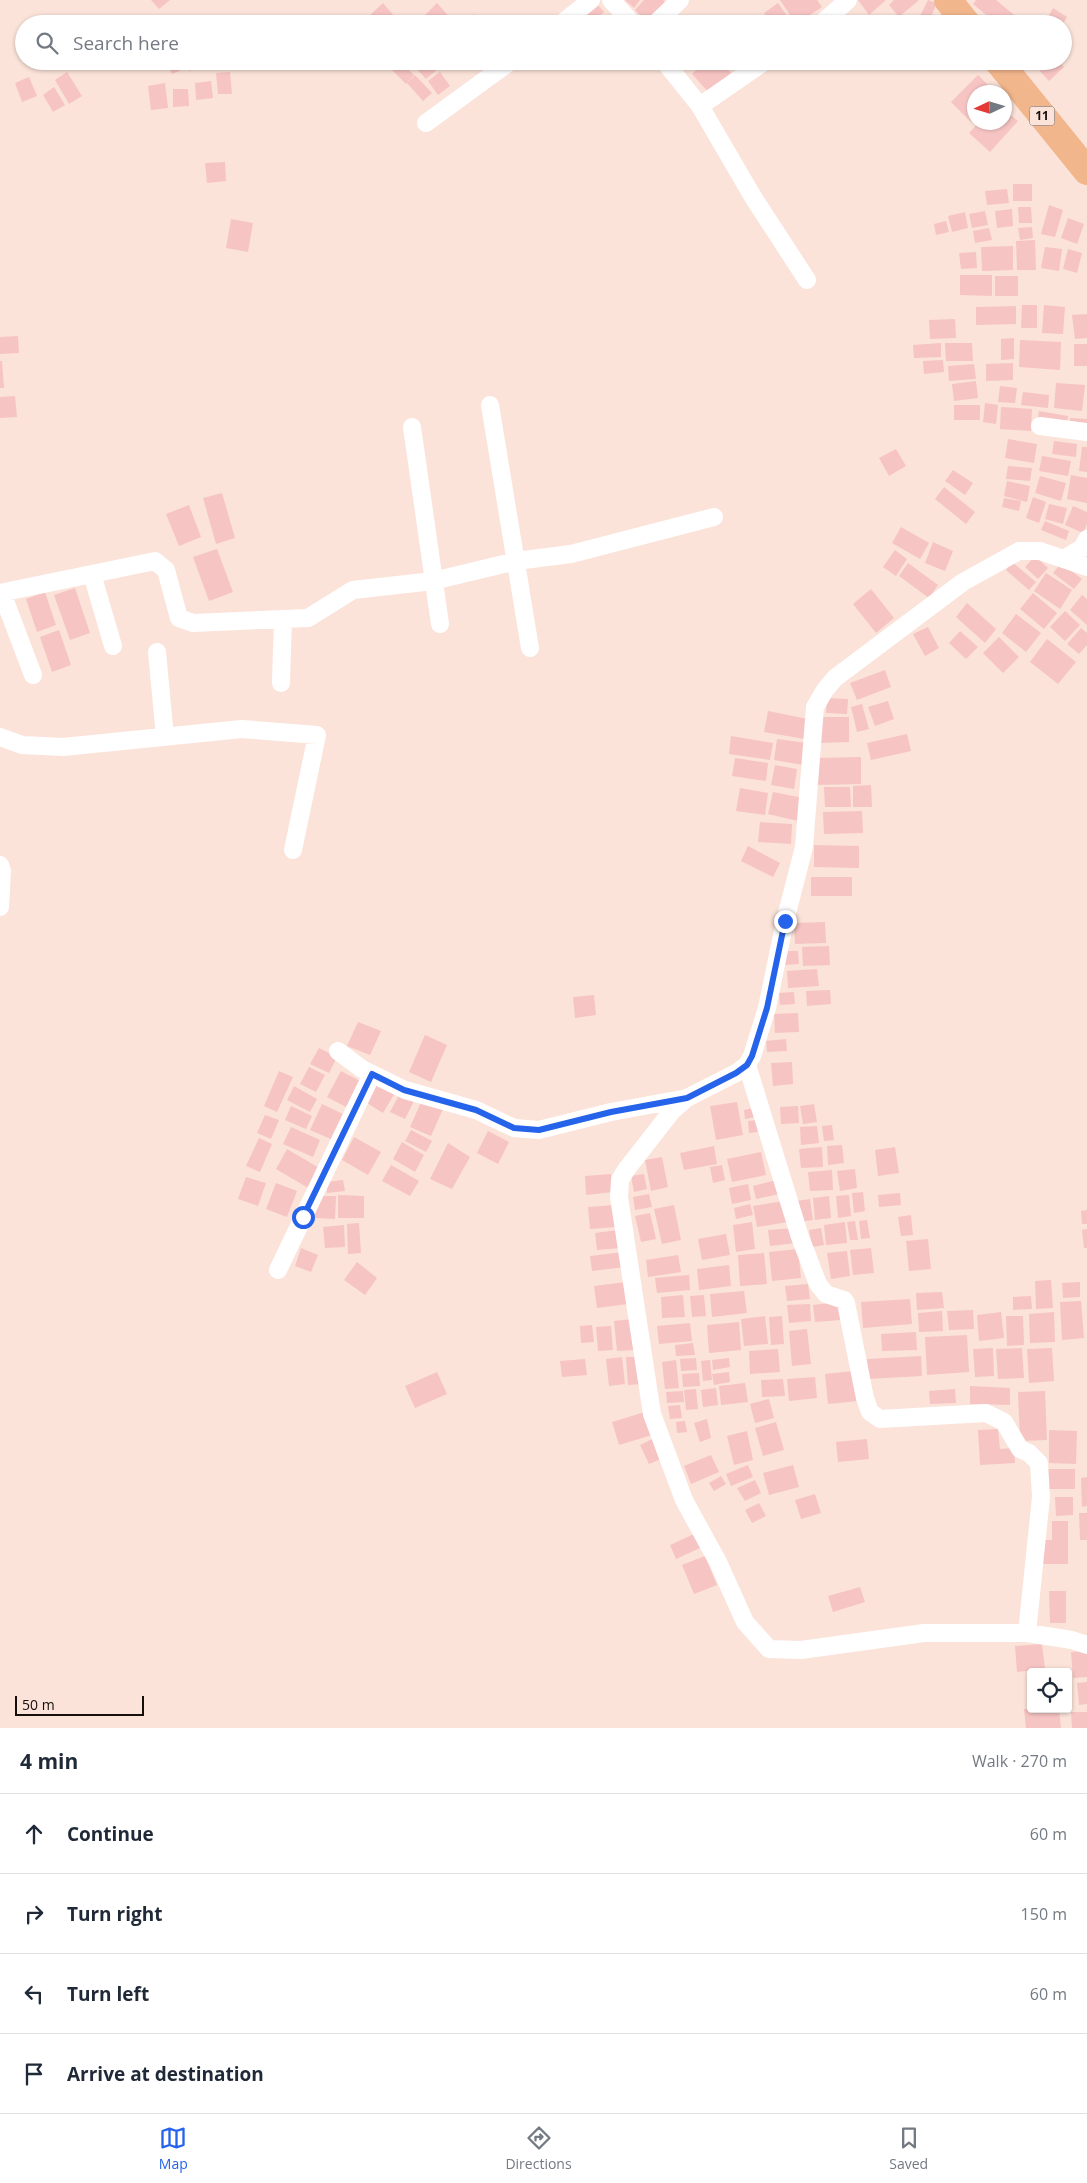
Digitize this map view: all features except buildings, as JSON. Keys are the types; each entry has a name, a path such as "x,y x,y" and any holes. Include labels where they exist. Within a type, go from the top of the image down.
{"highway":[{"path":"948,0 960,15"},
{"name":"11","path":"1005,70 1087,171"}],"street":[{"path":"573,15 591,0"},
{"path":"610,0 624,15"},
{"path":"664,15 680,0"},
{"path":"831,15 848,0"},
{"path":"426,123 500,70"},
{"path":"671,70 700,106 753,197 807,280"},
{"path":"700,106 752,70"},
{"path":"490,405 530,648"},
{"path":"1040,426 1087,432"},
{"path":"412,427 440,624"},
{"path":"33,675 1,593 155,561 166,570 179,618 193,623 308,618 353,590 433,581 516,561 571,554 714,517"},
{"path":"1064,559 1082,548 1087,539"},
{"path":"1087,567 1040,551 1019,551 963,582 835,678 825,690 815,707 804,847 785,921 767,1008 752,1056 747,1065 736,1073 687,1098 672,1111 620,1180 620,1196 652,1414 684,1500 718,1562 745,1622 769,1649 801,1650 924,1633 1027,1633 1072,1640 1087,1645"},
{"path":"92,574 114,646"},
{"path":"281,683 283,619"},
{"path":"157,652 165,737"},
{"path":"0,737 22,745 62,747 242,729 317,735 293,850"},
{"path":"0,865 2,871 0,907"},
{"path":"338,1051 362,1069 404,1090 476,1110 514,1128 539,1130 611,1112 687,1098"},
{"path":"747,1065 800,1237 818,1284 826,1294 844,1300 846,1303 865,1398 870,1412 880,1419 986,1413 1004,1422 1020,1449 1029,1453 1039,1463 1041,1497 1027,1633"},
{"path":"278,1270 372,1074"}],"route":[{"path":"303,1217 372,1074 404,1090 476,1110 514,1128 539,1130 611,1112 687,1098 736,1073 747,1065 757,1042 767,1008 785,921"}]}
